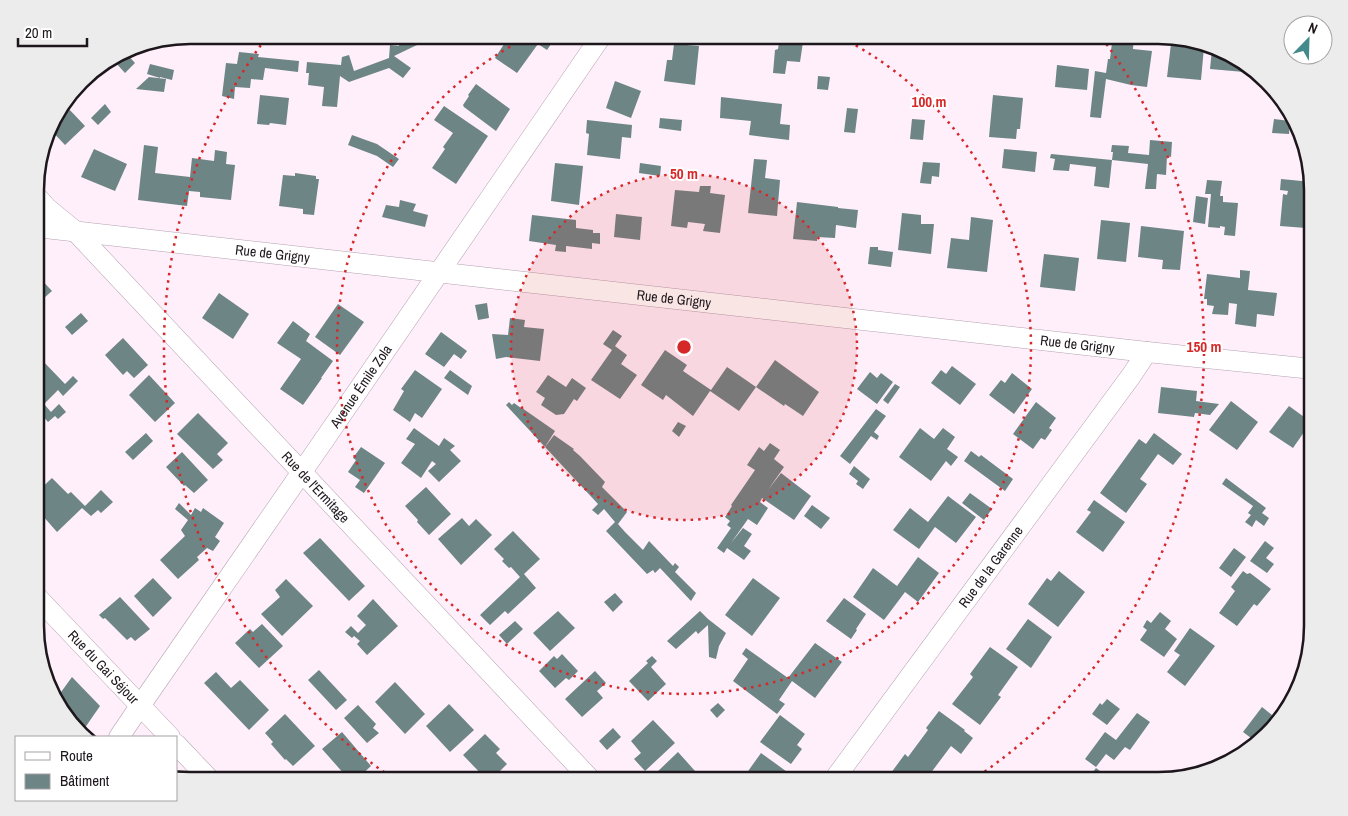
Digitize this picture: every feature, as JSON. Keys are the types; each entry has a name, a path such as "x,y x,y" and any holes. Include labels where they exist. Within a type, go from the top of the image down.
{"street":[{"name":"Avenue Émile Zola","path":"120,736 596,44"},
{"name":"Rue de l'Ermitage","path":"44,205 75,231 583,772"},
{"name":"Rue de Grigny","path":"44,228 1304,368"},
{"name":"Rue de la Garenne","path":"839,772 1147,352"},
{"name":"Rue du Gai Séjour","path":"44,604 169,736"},
{"path":"178,746 202,772"}],"building":[{"path":"399,44 417,44 394,56 411,68 403,78 389,68 349,82 340,76 337,107 322,106 324,87 308,85 309,73 306,73 307,62 341,65 342,57 349,55 354,71 389,58 390,45 399,46"},
{"path":"504,44 538,44 517,73 495,58"},
{"path":"538,44 551,44 547,50"},
{"path":"674,44 699,46 695,85 664,81 667,60 672,60"},
{"path":"779,44 803,44 800,62 787,61 785,74 773,73 775,50 778,49"},
{"path":"1112,44 1133,44 1133,49 1152,51 1147,87 1106,79 1101,118 1090,117 1095,71 1106,73 1108,59 1110,59"},
{"path":"1171,45 1204,52 1201,80 1167,77"},
{"path":"239,52 259,54 258,57 299,61 298,72 265,68 263,80 251,79 250,88 235,87 234,99 222,96 226,63 237,64"},
{"path":"1211,54 1231,63 1244,72 1244,72 1210,69"},
{"path":"130,57 135,63 125,73 116,63"},
{"path":"150,64 174,70 172,80 147,74"},
{"path":"1057,65 1089,69 1087,90 1055,87"},
{"path":"818,76 830,77 828,90 817,89"},
{"path":"149,77 166,79 164,92 136,89"},
{"path":"615,81 641,91 631,118 606,108"},
{"path":"476,84 510,109 496,131 463,105"},
{"path":"260,95 289,98 286,125 257,124"},
{"path":"993,95 1023,98 1020,129 1017,129 1016,139 989,137"},
{"path":"721,97 782,104 780,124 790,125 789,140 749,135 751,121 720,118"},
{"path":"105,104 111,112 98,125 91,118"},
{"path":"444,106 488,136 456,184 432,168 453,133 434,120"},
{"path":"68,108 85,126 65,145 55,134"},
{"path":"847,108 858,109 855,133 844,132"},
{"path":"660,118 682,120 681,131 659,128"},
{"path":"912,119 925,120 923,140 910,139"},
{"path":"1274,119 1287,121 1290,126 1289,134 1272,133"},
{"path":"587,120 632,125 631,138 622,137 620,159 587,155 589,134 586,133"},
{"path":"352,135 377,144 399,159 393,167 377,156 348,145"},
{"path":"1150,140 1172,142 1171,157 1167,156 1166,175 1157,174 1156,189 1145,189 1148,164 1112,160 1113,152 1111,152 1112,145 1129,146 1128,153 1149,155"},
{"path":"144,145 158,147 155,173 190,177 192,158 214,161 215,150 227,152 226,164 235,165 231,200 200,197 200,192 189,191 187,206 138,200"},
{"path":"94,149 127,164 115,191 81,177"},
{"path":"1004,149 1037,152 1035,172 1002,168"},
{"path":"1051,154 1112,160 1109,188 1094,186 1096,167 1070,164 1069,171 1053,170 1055,159 1050,158"},
{"path":"754,159 767,160 765,178 780,180 777,216 748,213"},
{"path":"923,162 940,163 939,177 932,176 931,184 920,183"},
{"path":"555,163 583,166 579,205 551,201"},
{"path":"640,163 661,166 660,176 639,173"},
{"path":"295,173 316,176 316,179 319,179 314,215 303,214 303,209 279,206 283,175 295,176"},
{"path":"1281,179 1304,181 1304,228 1280,226 1283,194 1287,195 1288,191 1280,190"},
{"path":"1207,180 1222,181 1220,196 1223,196 1223,202 1238,203 1235,236 1224,235 1225,227 1208,227 1211,194 1205,194"},
{"path":"700,186 711,186 710,193 725,195 720,233 703,231 705,224 688,222 687,228 671,226 675,190 699,192"},
{"path":"1196,196 1208,198 1205,224 1193,222"},
{"path":"400,200 416,204 413,211 428,215 425,227 382,217 386,205 399,207"},
{"path":"797,202 858,210 856,228 836,225 835,238 817,237 817,241 793,239"},
{"path":"902,213 921,215 921,224 934,224 931,254 898,250"},
{"path":"616,214 642,217 640,240 614,237"},
{"path":"532,215 576,220 576,228 593,230 593,233 600,233 600,244 592,243 592,249 566,246 566,252 555,251 556,245 529,241"},
{"path":"971,217 993,220 987,272 947,268 951,238 969,240"},
{"path":"1101,220 1130,223 1126,262 1097,259"},
{"path":"1141,226 1184,231 1180,270 1162,269 1163,260 1138,257"},
{"path":"870,247 878,247 878,250 893,252 891,267 868,264"},
{"path":"1044,254 1079,258 1075,291 1040,287"},
{"path":"1240,270 1250,271 1248,290 1277,293 1274,316 1257,314 1256,327 1235,324 1237,304 1229,303 1228,315 1212,314 1214,306 1207,305 1207,299 1204,299 1207,274 1240,278"},
{"path":"44,282 52,291 44,298"},
{"path":"219,293 249,314 233,339 202,318"},
{"path":"487,303 489,318 478,320 475,305"},
{"path":"338,304 364,322 340,355 315,337"},
{"path":"81,313 88,321 72,335 65,327"},
{"path":"510,318 525,320 524,327 544,329 540,361 506,357 496,359 492,334 508,335"},
{"path":"293,321 310,334 306,341 333,361 303,405 280,389 301,359 277,343"},
{"path":"613,330 622,336 615,346 627,355 621,364 637,375 620,399 591,380 612,350 603,344"},
{"path":"441,332 467,351 461,359 454,354 444,367 425,354"},
{"path":"123,338 148,365 134,378 127,371 123,375 105,355"},
{"path":"665,350 687,365 683,371 711,390 727,367 756,387 739,411 710,391 693,416 666,395 663,400 641,385"},
{"path":"775,360 819,392 803,416 756,387"},
{"path":"44,362 65,384 73,376 78,381 63,396 58,390 44,404"},
{"path":"952,366 976,384 960,405 931,383 941,370 946,374"},
{"path":"415,370 442,389 422,418 415,413 410,422 393,410 404,391 401,389"},
{"path":"450,370 472,386 468,395 444,378"},
{"path":"870,372 877,378 881,373 893,382 877,404 857,389"},
{"path":"1012,373 1032,389 1014,414 989,395 1001,380 1005,383"},
{"path":"149,375 175,403 155,422 129,395"},
{"path":"548,375 566,387 572,378 586,388 577,401 574,399 564,414 556,415 541,405 545,398 536,392"},
{"path":"895,384 900,387 888,404 883,400"},
{"path":"1161,387 1197,391 1196,401 1219,404 1210,415 1195,413 1194,417 1158,413"},
{"path":"1231,401 1258,422 1237,450 1209,430"},
{"path":"509,402 522,408 555,431 545,447 506,405"},
{"path":"1036,402 1056,418 1049,428 1052,430 1045,440 1041,438 1033,449 1013,434"},
{"path":"44,404 51,412 59,404 66,412 58,419 55,416 48,422 44,417"},
{"path":"1289,406 1304,417 1304,432 1293,448 1269,432"},
{"path":"876,409 886,416 874,432 879,436 877,440 871,436 850,464 840,456"},
{"path":"198,413 228,443 217,454 223,460 213,469 177,434"},
{"path":"678,422 686,426 679,437 672,431"},
{"path":"414,428 439,446 444,438 455,446 450,450 461,461 439,482 428,471 436,464 432,461 421,478 401,463 415,444 406,439"},
{"path":"920,428 934,439 943,428 955,437 947,449 958,457 951,466 946,461 931,481 899,457"},
{"path":"146,433 153,441 133,460 125,452"},
{"path":"1154,433 1182,454 1173,465 1158,454 1140,479 1147,484 1126,513 1100,493 1139,439 1146,444"},
{"path":"554,435 574,449 605,482 602,487 627,512 618,524 625,532 643,550 649,541 673,566 675,563 679,567 675,572 696,593 691,601 660,568 655,573 653,570 647,574 606,531 615,522 604,509 598,515 592,510 598,504 545,447"},
{"path":"770,443 780,450 774,459 784,467 768,490 781,473 811,496 794,520 762,498 760,502 768,508 757,525 748,519 731,543 743,528 752,534 744,546 751,551 744,560 727,548 724,553 717,548 731,528 727,525 730,521 725,517 755,470 747,465 759,447 764,451"},
{"path":"361,447 385,463 364,493 355,487 360,480 348,472 356,460 353,458"},
{"path":"971,451 979,457 981,455 1013,479 1005,491 964,461"},
{"path":"182,452 208,480 194,493 184,486 166,467"},
{"path":"854,466 870,479 863,489 856,484 858,481 849,474"},
{"path":"52,478 68,494 71,492 85,506 101,490 113,502 101,513 98,510 91,516 82,508 57,532 44,517 44,486"},
{"path":"1226,478 1266,508 1262,513 1269,518 1264,526 1256,520 1252,527 1245,522 1251,515 1248,513 1253,506 1222,484"},
{"path":"426,487 451,514 429,535 405,506"},
{"path":"970,493 992,509 984,520 962,503"},
{"path":"948,496 976,517 956,543 935,527 919,549 893,530 910,508 928,522"},
{"path":"1094,500 1125,522 1103,552 1076,532 1091,512 1087,510"},
{"path":"179,503 191,515 195,508 201,512 203,508 224,523 215,537 220,541 213,551 207,548 197,557 199,560 178,579 160,560 185,536 181,530 188,520 175,509"},
{"path":"812,505 830,518 821,529 804,516"},
{"path":"462,518 469,526 476,519 492,535 461,565 438,539"},
{"path":"513,531 540,559 524,574 536,588 508,614 505,611 490,625 480,615 520,577 502,561 504,559 494,549"},
{"path":"320,538 365,586 349,601 303,553"},
{"path":"1265,541 1274,548 1266,558 1274,564 1267,573 1250,561"},
{"path":"1234,548 1246,557 1231,577 1219,568"},
{"path":"918,557 939,573 918,602 905,592 884,620 853,597 873,568 897,586"},
{"path":"1059,571 1085,592 1058,627 1028,604 1047,578 1051,581"},
{"path":"1243,571 1247,574 1250,573 1271,589 1257,606 1254,604 1237,626 1219,613 1235,591 1231,587"},
{"path":"153,578 172,598 153,617 134,596"},
{"path":"753,578 780,598 752,636 725,615"},
{"path":"286,579 313,606 282,636 261,614 280,597 275,590"},
{"path":"615,593 623,602 613,612 604,602"},
{"path":"120,597 150,629 135,641 131,637 127,640 105,618 103,619 99,615"},
{"path":"844,598 866,614 851,639 826,621"},
{"path":"373,599 398,626 367,655 357,644 360,641 354,636 352,638 345,632 351,626 358,633 366,625 357,616"},
{"path":"558,611 575,628 550,651 533,633"},
{"path":"700,611 726,633 719,646 716,659 709,657 708,625 698,634 696,631 676,649 667,641"},
{"path":"1160,612 1171,621 1165,629 1177,639 1164,657 1140,640 1147,630 1143,627 1147,620 1151,623"},
{"path":"1028,619 1052,637 1031,668 1006,649"},
{"path":"515,621 523,629 507,644 499,635"},
{"path":"262,624 283,646 259,668 235,643 250,629 253,632"},
{"path":"1190,628 1215,646 1185,686 1167,672 1180,655 1174,651"},
{"path":"815,643 842,662 815,698 792,681 779,700 785,704 777,714 733,681 748,659 742,654 746,648 788,678"},
{"path":"990,647 1018,667 998,695 1001,697 980,725 952,704 973,677 970,674"},
{"path":"562,654 578,671 569,680 566,678 555,688 539,671 554,656 557,659"},
{"path":"652,656 657,661 651,667 666,684 648,701 629,681 648,663 646,661"},
{"path":"319,670 347,700 336,710 308,680"},
{"path":"595,671 606,683 597,691 603,698 582,717 565,699"},
{"path":"216,672 231,688 240,680 269,710 249,730 204,683"},
{"path":"72,677 100,706 85,728 68,707 60,693"},
{"path":"395,682 425,714 405,734 375,702"},
{"path":"1107,699 1120,709 1107,725 1092,714 1100,703 1102,705"},
{"path":"718,703 725,710 717,718 710,710"},
{"path":"449,704 474,730 450,752 426,726"},
{"path":"358,705 376,724 373,728 379,733 367,743 344,718"},
{"path":"1262,707 1273,716 1262,730 1252,738 1243,732"},
{"path":"939,711 973,738 961,754 951,746 932,772 892,772 905,754 908,757 928,730 926,728"},
{"path":"1137,713 1150,722 1130,750 1125,747 1114,760 1106,754 1096,767 1085,759 1105,732 1116,740"},
{"path":"285,714 315,746 293,766 271,744 273,742 265,733"},
{"path":"780,715 805,734 797,745 802,749 791,764 760,742"},
{"path":"653,720 675,743 645,771 634,759 641,753 631,741"},
{"path":"613,728 621,737 607,750 599,741"},
{"path":"342,732 371,766 365,772 342,772 322,749"},
{"path":"485,734 500,749 496,753 507,764 499,772 479,772 463,755"},
{"path":"678,752 696,772 657,772"},
{"path":"761,753 787,772 747,772"},
{"path":"1096,768 1101,772 1093,772"}]}
